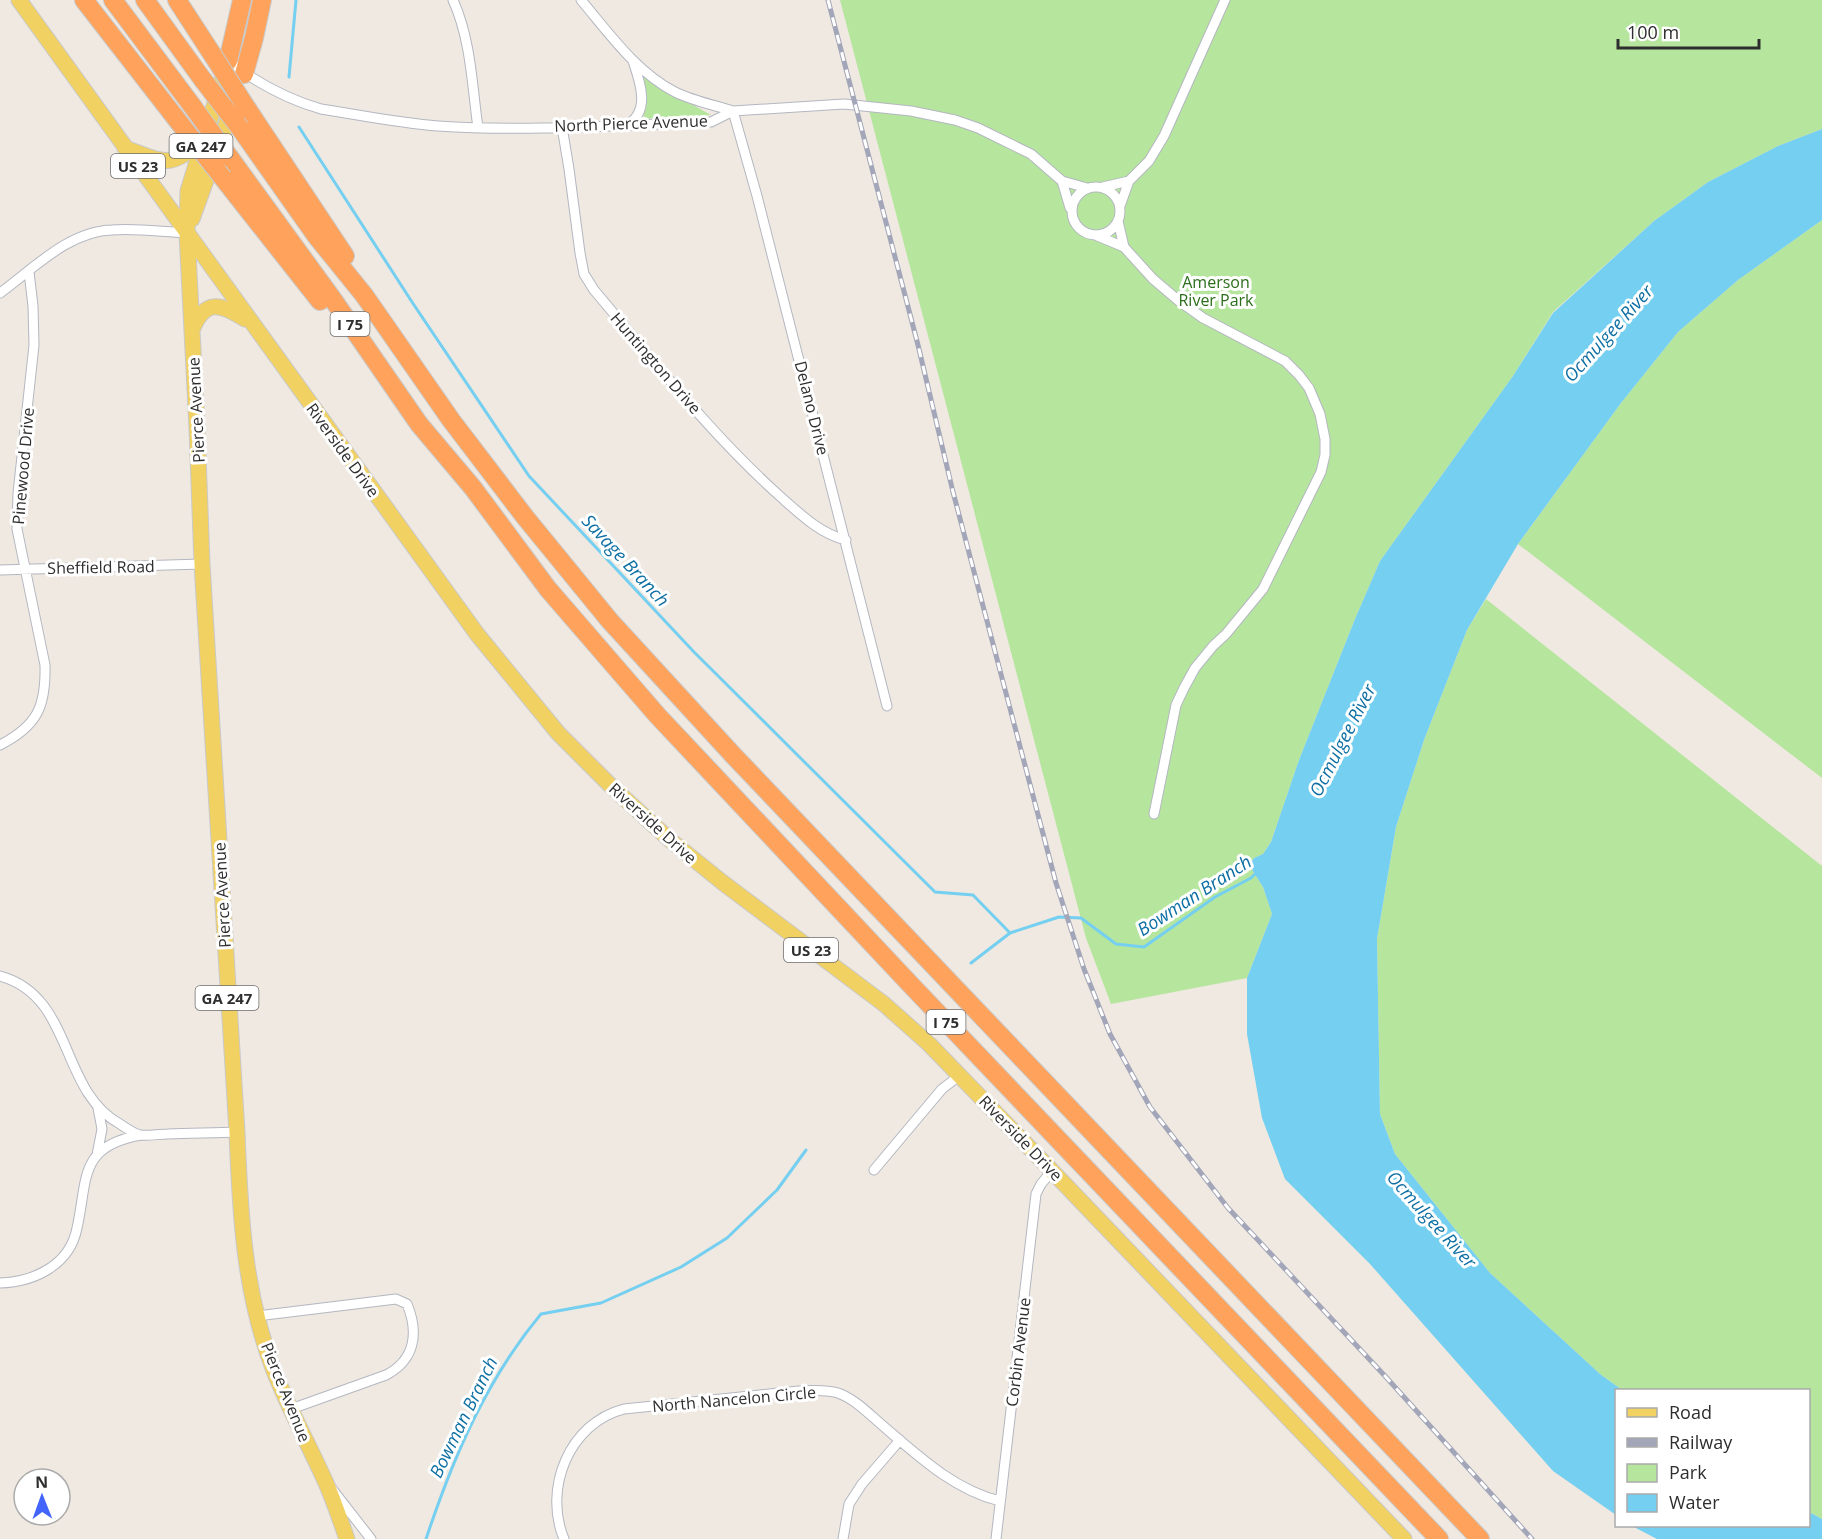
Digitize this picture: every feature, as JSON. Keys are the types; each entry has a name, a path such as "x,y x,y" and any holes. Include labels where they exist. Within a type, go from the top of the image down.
{"highway":[{"path":"84,0 337,322 391,385"},
{"name":"I 75","path":"113,0 334,301 419,424 473,488 548,589 657,715 1439,1539"},
{"name":"I 75","path":"145,0 317,237 364,295 451,420 518,508 610,621 655,672 1480,1539"},
{"path":"177,0 220,58 248,110 345,257 364,295"},
{"path":"220,58 242,0"},
{"path":"244,74 262,0"}],"main road":[{"name":"Riverside Drive","path":"19,0 477,634 558,733 670,840 884,1004 929,1044 1404,1539"},
{"name":"Pierce Avenue","path":"220,58 203,140 188,191 187,233 202,564 237,1132 239,1208 243,1247 257,1316 274,1371 326,1484 346,1539"},
{"name":"Pierce Avenue","path":"187,233 244,74"},
{"path":"125,148 158,161 169,161 183,156 203,140"},
{"path":"192,330 201,313 213,306 226,308 250,322"}],"street":[{"path":"453,0 465,33 478,128"},
{"path":"581,0 633,61 673,91 733,111"},
{"path":"1124,247 1118,220 1120,206 1129,181 1149,161 1164,136 1225,0"},
{"name":"North Pierce Avenue","path":"220,58 285,97 321,109 436,126 562,127 711,122 733,111 844,105 921,113 956,120 1000,138 1031,153 1062,181 1087,188"},
{"path":"627,125 638,116 641,107 640,87 633,61"},
{"name":"Delano Drive","path":"733,111 757,196 887,706"},
{"name":"Huntington Drive","path":"562,127 584,274 594,290 713,429 760,479 796,511 831,536 846,540"},
{"path":"1062,181 1072,220 1078,228 1124,247 1154,279 1203,318 1285,361 1309,388 1320,414 1325,439 1325,455 1321,472 1263,589 1207,654 1184,688 1176,705 1154,814"},
{"path":"1071,210 1078,193 1087,188 1129,181"},
{"path":"1103,187 1111,191 1120,206"},
{"path":"1095,236 1105,234 1118,220"},
{"path":"0,293 67,244 96,232 112,230 187,233"},
{"name":"Pinewood Drive","path":"0,746 27,728 41,705 45,686 45,665 17,529 18,493 34,345 29,272"},
{"name":"Sheffield Road","path":"0,570 202,564"},
{"path":"0,976 19,984 48,1011 60,1032 84,1090 98,1108 111,1120 141,1135"},
{"path":"874,1170 942,1089 959,1076"},
{"path":"0,1282 34,1278 52,1268 62,1258 77,1231 84,1181 96,1156 102,1129 98,1108"},
{"path":"96,1156 120,1140 141,1135 237,1132"},
{"name":"Corbin Avenue","path":"996,1539 1036,1194 1052,1170"},
{"path":"257,1316 396,1299 407,1304 410,1312 411,1352 399,1369 291,1409"},
{"name":"North Nancelon Circle","path":"564,1539 556,1515 564,1461 586,1429 609,1413 624,1409 791,1392 838,1393 855,1402 951,1479 973,1493 1000,1501"},
{"path":"843,1539 849,1504 862,1484 900,1440"},
{"path":"326,1484 338,1495 371,1539"}],"green space":[{"name":"Amerson River Park","path":"840,0 1822,0 1822,129 1778,146 1708,182 1654,221 1553,312 1513,376 1380,561 1299,760 1271,842 1263,854 1254,858 1249,865 1263,887 1272,914 1247,978 1111,1004 1086,938"},
{"path":"643,77 711,115 643,119 647,101"},
{"path":"1822,220 1822,778 1518,544 1621,403 1678,332 1738,280"},
{"path":"1486,599 1822,866 1822,1519 1810,1513 1810,1389 1621,1389 1600,1374 1490,1273 1395,1154 1380,1114 1377,939 1396,827 1424,740 1467,630"}],"water":[{"name":"Ocmulgee River","path":"1822,129 1822,220 1738,280 1678,332 1621,403 1518,544 1467,630 1424,740 1396,827 1377,939 1380,1114 1395,1154 1490,1273 1600,1374 1621,1389 1615,1389 1615,1514 1553,1471 1370,1264 1285,1179 1262,1118 1247,1034 1247,978 1272,914 1263,887 1249,865 1254,858 1263,854 1271,842 1299,760 1380,561 1513,376 1553,313 1654,221 1708,182 1778,146"},
{"path":"1810,1513 1822,1519 1822,1539 1657,1539 1634,1527 1810,1527"}],"waterway":[{"name":"Savage Branch","path":"289,77 296,0"},
{"name":"Savage Branch","path":"299,127 412,302 529,476 694,652 935,892 973,895 1010,933"},
{"name":"Bowman Branch","path":"971,963 1010,933 1059,917 1081,918 1116,944 1144,947 1215,897 1251,878 1258,871"},
{"name":"Bowman Branch","path":"426,1539 473,1421 521,1339 541,1314 601,1303 681,1267 727,1238 777,1190 806,1150"}],"railway":[{"path":"828,0 918,345 953,492 1056,883 1084,969 1110,1034 1150,1107 1228,1208 1385,1376 1532,1539"}]}
